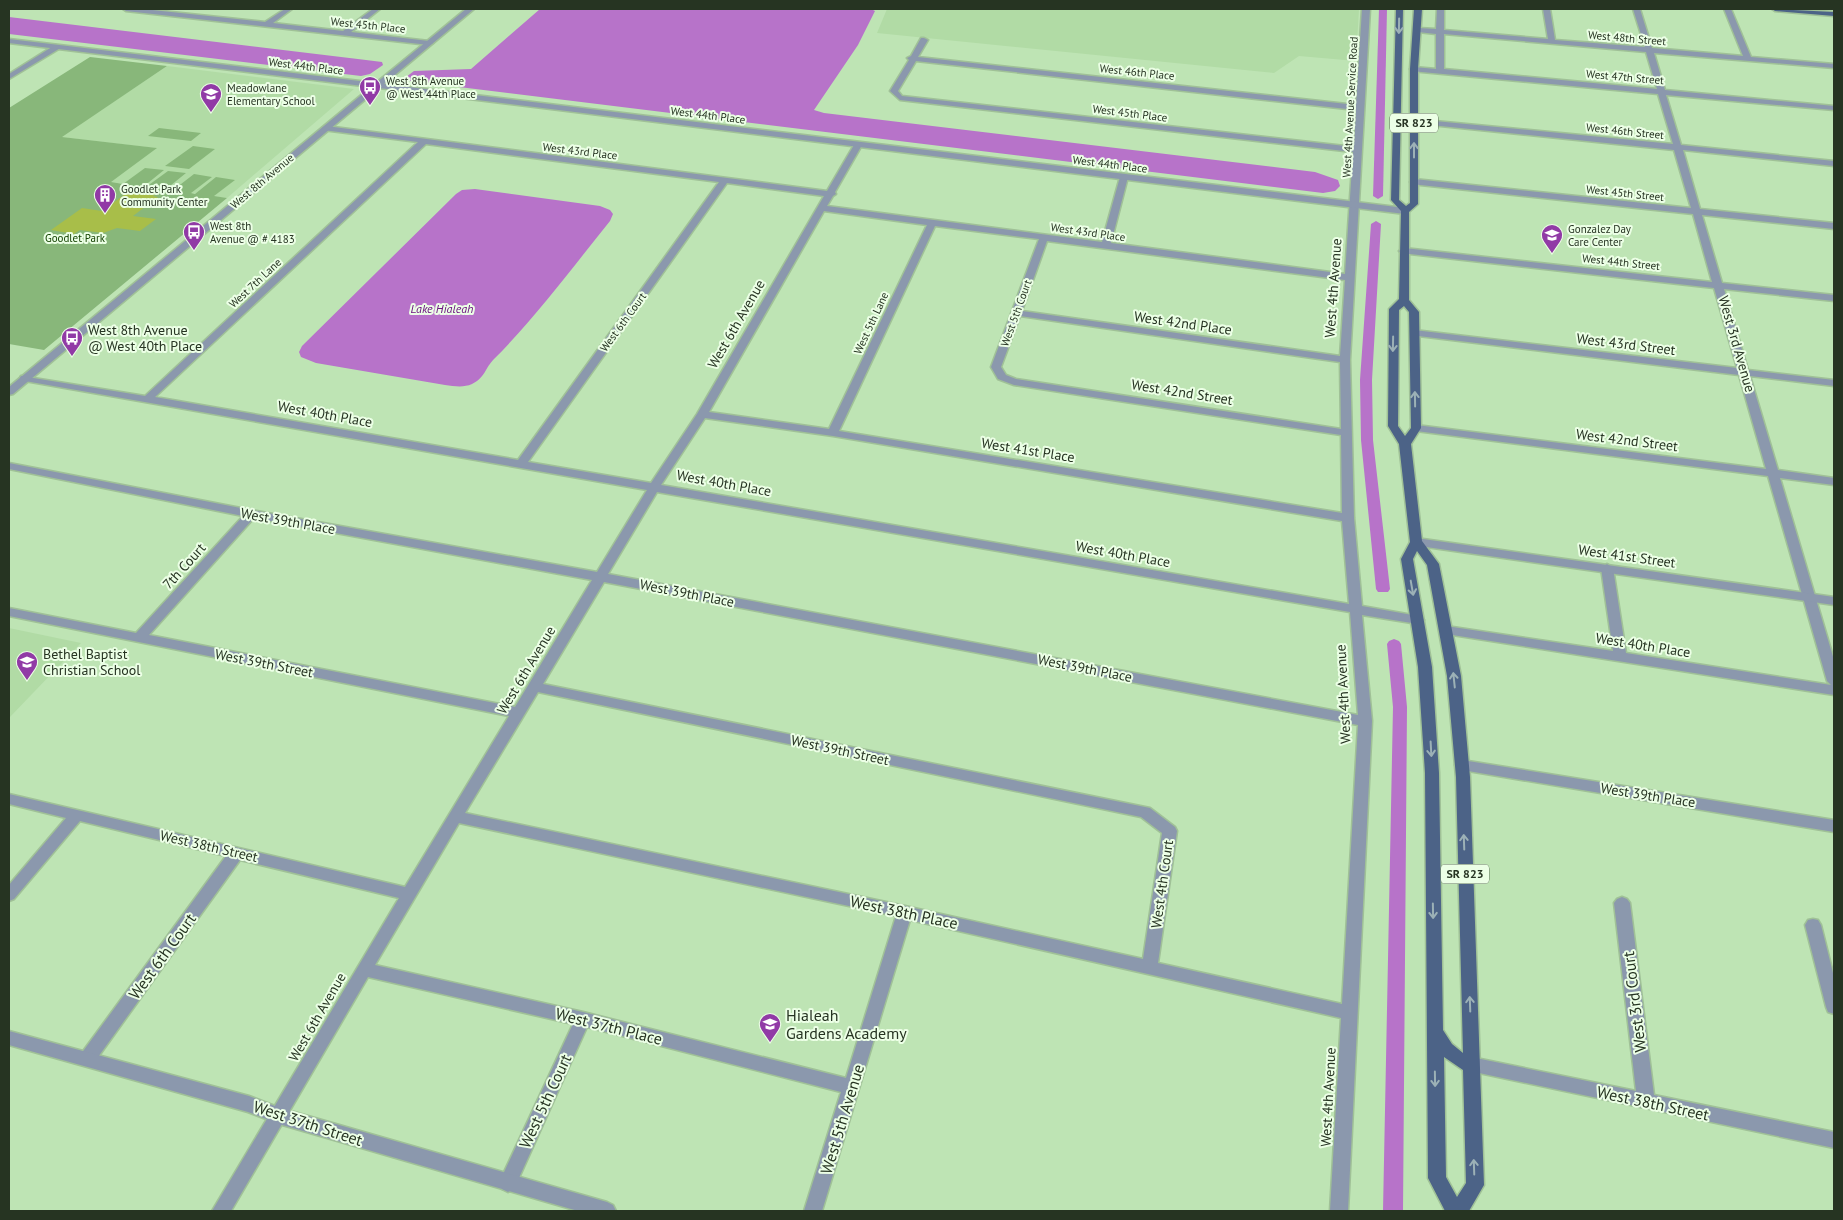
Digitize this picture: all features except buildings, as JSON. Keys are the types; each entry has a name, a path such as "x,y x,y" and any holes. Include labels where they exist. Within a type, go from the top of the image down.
{"main road":[{"name":"SR 823","path":"1399,9 1395,202 1405,212 1404,300 1414,312 1416,428"},
{"name":"SR 823","path":"1405,212 1414,204 1414,69 1418,9"},
{"path":"1775,9 1834,12"},
{"path":"1828,9 1834,12"},
{"path":"1397,59 1414,69"},
{"path":"1397,110 1402,116 1414,121"},
{"name":"SR 823","path":"1404,300 1394,309 1393,426 1405,444 1416,542 1407,559 1424,667 1432,773 1437,1178 1457,1211 1474,1185 1462,764 1454,676 1432,560 1416,542"},
{"path":"1405,444 1416,428"},
{"path":"1435,1031 1446,1050 1455,1059 1471,1065"}],"street":[{"name":"West 45th Place","path":"126,9 429,43"},
{"path":"192,16 203,9"},
{"path":"266,25 289,9"},
{"path":"344,34 377,9"},
{"name":"West 8th Avenue","path":"9,392 470,9"},
{"name":"West 4th Avenue Service Road","path":"1356,206 1366,9"},
{"path":"1440,9 1440,71"},
{"path":"1547,9 1552,42"},
{"name":"West 3rd Avenue","path":"1637,9 1696,212 1720,285 1834,681"},
{"path":"1728,9 1748,59"},
{"name":"West 48th Street","path":"1418,30 1834,66"},
{"path":"911,58 924,40"},
{"name":"West 44th Place","path":"9,41 1405,212"},
{"path":"9,77 58,47"},
{"name":"West 45th Place","path":"911,58 894,91 900,98 1358,150"},
{"name":"West 46th Place","path":"911,58 1361,108"},
{"path":"9,68 21,70"},
{"name":"West 47th Street","path":"1414,69 1834,108"},
{"name":"West 46th Street","path":"1414,121 1834,163"},
{"name":"West 43rd Place","path":"326,128 832,194"},
{"name":"West 7th Lane","path":"147,399 423,142"},
{"name":"West 6th Avenue","path":"221,1211 279,1116 364,969 655,486 702,414 832,194 858,145"},
{"path":"1106,245 1124,177"},
{"name":"West 6th Court","path":"522,463 724,181"},
{"name":"West 45th Street","path":"1414,182 1834,226"},
{"name":"West 4th Avenue","path":"1339,1211 1365,721 1348,518 1346,433 1346,360 1356,206"},
{"name":"West 43rd Place","path":"822,208 1351,278"},
{"name":"West 5th Lane","path":"833,433 932,223"},
{"name":"West 5th Court","path":"1014,382 1002,377 996,367 1044,237"},
{"name":"West 44th Street","path":"1404,251 1834,298"},
{"name":"West 42nd Place","path":"1017,313 1346,360"},
{"name":"West 43rd Street","path":"1414,333 1834,383"},
{"name":"West 40th Place","path":"25,378 1418,620"},
{"name":"West 42nd Street","path":"1014,382 1346,433"},
{"name":"West 41st Place","path":"702,414 833,433 1348,518"},
{"name":"West 42nd Street","path":"1416,428 1834,481"},
{"name":"West 39th Place","path":"9,466 251,514 601,577 1365,721"},
{"name":"7th Court","path":"139,638 251,514"},
{"name":"West 41st Street","path":"1416,542 1834,601"},
{"path":"1607,568 1620,657"},
{"name":"West 39th Street","path":"9,612 519,713"},
{"name":"West 40th Place","path":"1446,630 1834,690"},
{"name":"West 39th Street","path":"535,687 1145,812"},
{"name":"West 39th Place","path":"1462,764 1834,826"},
{"name":"West 38th Street","path":"9,799 409,894"},
{"name":"West 4th Court","path":"1145,812 1170,831 1150,967"},
{"path":"9,895 77,815"},
{"name":"West 38th Place","path":"457,817 905,912 1350,1013"},
{"name":"West 6th Court","path":"87,1059 237,853"},
{"name":"West 3rd Court","path":"1622,902 1646,1101"},
{"name":"West 5th Avenue","path":"813,1211 905,912"},
{"path":"1813,925 1834,1007"},
{"name":"West 37th Place","path":"364,969 583,1019 852,1086"},
{"name":"West 5th Court","path":"508,1183 583,1019"},
{"name":"West 37th Street","path":"9,1038 249,1104 279,1116 607,1211"},
{"name":"West 38th Street","path":"1471,1065 1834,1140"}],"shaded area":[{"path":"887,9 1359,9 1356,61 1299,56 1274,73 877,33"},
{"name":"Meadowlane Elementary School","path":"167,66 354,89 227,198 110,182 156,148 61,137"},
{"name":"Bethel Baptist Christian School","path":"9,628 81,643 9,718"}],"green space":[{"name":"Goodlet Park","path":"90,57 167,66 62,137 157,148 111,182 123,184 145,168 164,170 143,187 146,187 168,171 186,173 165,190 172,191 194,174 212,177 191,193 195,194 216,177 235,180 214,196 227,198 44,350 9,344 9,108"},
{"path":"159,128 201,133 191,141 148,136"},
{"path":"193,146 215,149 189,169 165,166"}],"water":[{"path":"540,9 871,9 875,11 858,45 814,110 824,113 1315,172 1338,180 1340,186 1335,191 1323,193 402,80 414,71 471,69"},
{"path":"9,17 382,62 383,65 370,74 361,76 9,34"},
{"name":"Lake Hialeah","path":"475,189 600,206 610,210 613,214 610,221 539,309 491,362 480,379 472,384 462,386 445,385 316,363 301,357 299,352 302,346 456,194 462,190"}],"waterway":[{"path":"1378,196 1383,9"},
{"path":"1376,224 1366,380 1367,440 1383,589"},
{"path":"1393,1211 1400,707 1394,644"}],"place":[{"name":"West 8th Avenue @ West 44th Place","path":"370,106"},
{"name":"Meadowlane Elementary School","path":"211,113"},
{"name":"Goodlet Park Community Center","path":"105,214"},
{"name":"West 8th Avenue @ # 4183","path":"194,251"},
{"name":"Gonzalez Day Care Center","path":"1552,254"},
{"name":"West 8th Avenue @ West 40th Place","path":"72,357"},
{"name":"Bethel Baptist Christian School","path":"27,681"},
{"name":"Hialeah Gardens Academy","path":"770,1043"}]}
